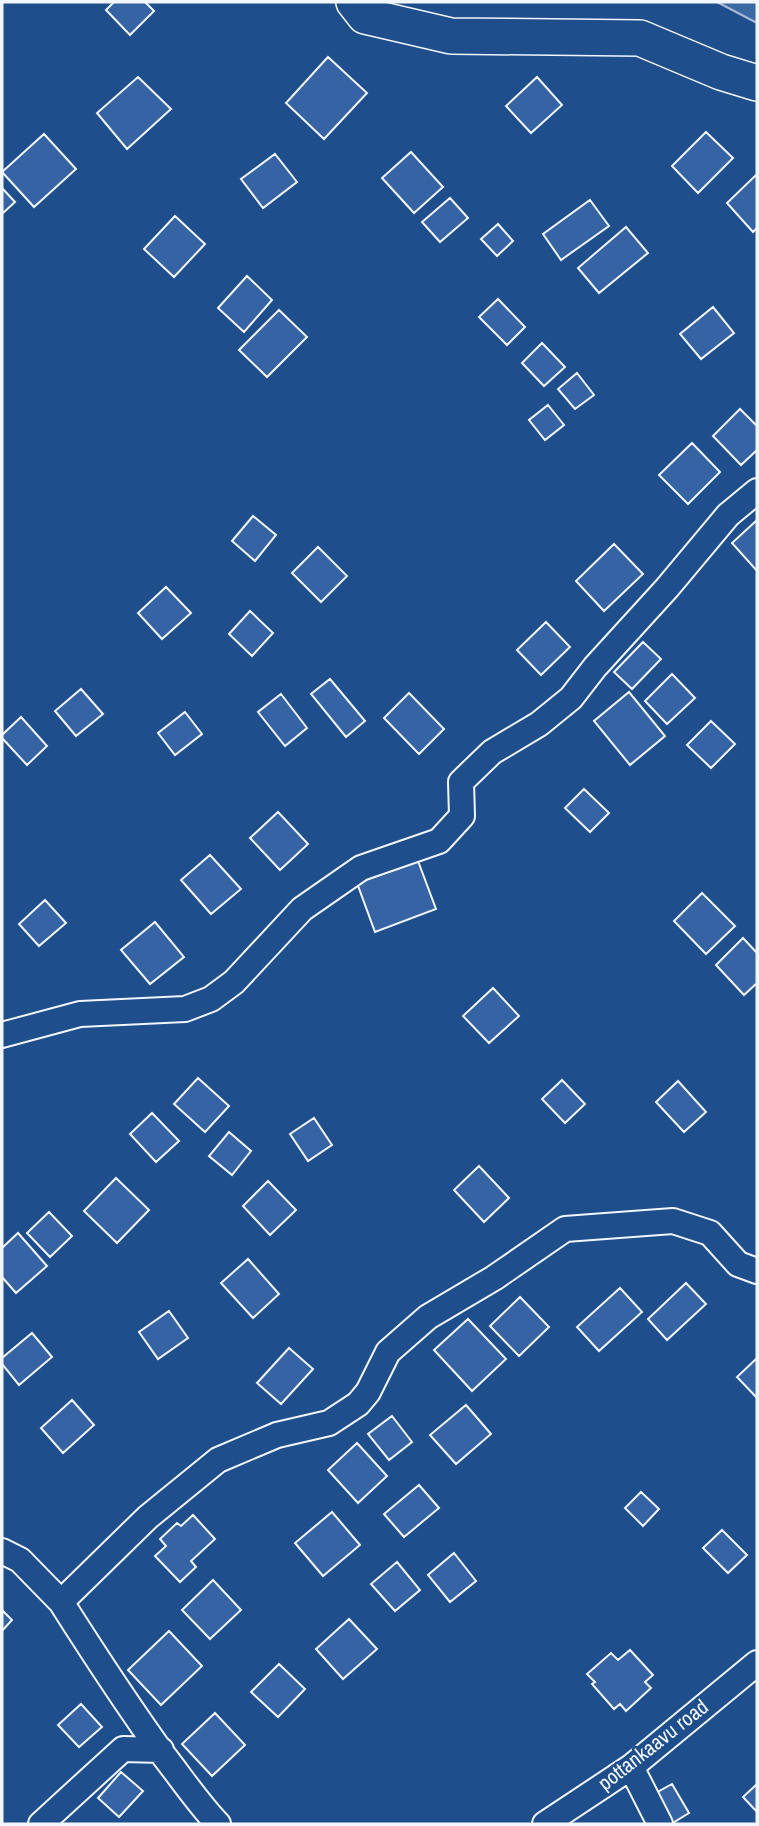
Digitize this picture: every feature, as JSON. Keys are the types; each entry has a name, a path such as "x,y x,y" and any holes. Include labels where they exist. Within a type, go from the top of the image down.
{"main road":[{"path":"354,2 365,16 451,36 639,38 720,72 757,83"}],"street":[{"path":"2,1035 80,1014 185,1009 211,999 234,982 303,909 361,868 439,841 462,816 461,782 492,752 539,724 571,698 728,515 757,491"},
{"path":"61,1602 149,1517 218,1460 277,1435 329,1423 358,1404 368,1392 388,1352 428,1317 495,1278 565,1229 673,1222 710,1233 738,1264 757,1271"},
{"path":"2,1551 20,1560 61,1602 160,1750 202,1807 218,1824"},
{"name":"pottankaavu road","path":"545,1824 631,1767 757,1663"},
{"path":"41,1824 123,1749 160,1750"},
{"path":"631,1767 660,1824"}],"water":[{"path":"717,2 757,2 757,23"}],"building":[{"path":"114,2 145,2 154,11 130,35 106,10"},
{"path":"328,57 367,93 324,139 286,103"},
{"path":"138,77 171,109 127,149 97,113"},
{"path":"537,77 562,105 531,133 506,106"},
{"path":"706,132 733,158 698,193 672,166"},
{"path":"44,134 76,169 34,207 2,172"},
{"path":"411,152 443,187 414,213 382,178"},
{"path":"275,154 297,182 263,208 241,179"},
{"path":"757,174 757,228 753,232 727,203"},
{"path":"2,188 15,202 2,214"},
{"path":"450,198 468,218 440,242 422,222"},
{"path":"590,200 609,226 561,260 543,234"},
{"path":"175,216 205,244 174,277 144,249"},
{"path":"498,224 513,241 497,256 481,239"},
{"path":"626,227 648,253 599,293 578,268"},
{"path":"247,276 272,300 244,332 218,308"},
{"path":"498,299 525,327 507,345 479,317"},
{"path":"713,307 734,333 701,359 680,334"},
{"path":"279,310 307,337 267,377 239,350"},
{"path":"542,343 565,367 544,386 522,363"},
{"path":"577,373 594,395 575,409 558,389"},
{"path":"548,405 564,425 545,440 529,420"},
{"path":"740,409 757,426 757,450 741,465 713,436"},
{"path":"692,443 720,472 688,504 659,475"},
{"path":"253,516 276,535 255,561 232,541"},
{"path":"757,520 757,571 732,543"},
{"path":"614,544 643,574 604,611 576,581"},
{"path":"318,547 347,576 321,602 292,573"},
{"path":"166,587 191,613 162,639 138,613"},
{"path":"250,611 273,633 252,656 229,634"},
{"path":"546,622 570,647 541,675 517,650"},
{"path":"643,642 661,659 632,689 614,672"},
{"path":"672,674 695,698 667,724 645,701"},
{"path":"330,679 365,721 346,737 311,694"},
{"path":"81,689 103,714 76,736 55,711"},
{"path":"629,692 665,736 630,765 594,721"},
{"path":"409,693 444,729 419,754 384,718"},
{"path":"281,694 307,728 285,746 258,712"},
{"path":"185,712 202,734 175,755 158,733"},
{"path":"21,717 47,746 27,765 2,738"},
{"path":"711,721 735,744 711,768 687,745"},
{"path":"584,789 609,813 590,832 565,808"},
{"path":"278,812 308,844 280,870 250,838"},
{"path":"210,855 241,889 211,914 181,880"},
{"path":"418,861 436,909 375,932 357,883"},
{"path":"702,893 735,926 706,954 674,921"},
{"path":"45,900 66,923 39,946 19,924"},
{"path":"155,922 184,957 150,984 121,950"},
{"path":"743,938 757,953 757,983 744,995 716,965"},
{"path":"493,988 519,1016 489,1043 463,1016"},
{"path":"198,1078 229,1106 205,1132 174,1104"},
{"path":"562,1080 585,1104 565,1123 542,1099"},
{"path":"678,1081 706,1112 684,1132 656,1102"},
{"path":"152,1113 179,1141 156,1162 130,1134"},
{"path":"314,1118 332,1145 308,1161 290,1134"},
{"path":"229,1132 251,1151 232,1175 209,1156"},
{"path":"479,1166 509,1198 484,1222 454,1190"},
{"path":"116,1178 149,1210 117,1243 84,1211"},
{"path":"268,1181 296,1210 270,1235 243,1206"},
{"path":"49,1212 72,1236 50,1257 27,1233"},
{"path":"18,1233 47,1266 16,1293 2,1277 2,1248"},
{"path":"248,1259 279,1294 253,1318 221,1283"},
{"path":"686,1283 706,1304 667,1340 648,1319"},
{"path":"620,1288 642,1312 599,1351 577,1327"},
{"path":"520,1297 549,1327 519,1356 490,1326"},
{"path":"169,1311 188,1338 158,1359 139,1332"},
{"path":"468,1319 506,1359 472,1391 434,1350"},
{"path":"32,1333 52,1357 19,1385 2,1364 2,1358"},
{"path":"289,1348 313,1369 281,1404 257,1383"},
{"path":"757,1358 757,1398 737,1377"},
{"path":"72,1400 94,1425 63,1453 41,1428"},
{"path":"466,1405 491,1434 456,1464 430,1435"},
{"path":"392,1416 412,1442 389,1460 368,1434"},
{"path":"357,1443 387,1476 358,1503 328,1470"},
{"path":"419,1485 439,1508 404,1537 384,1514"},
{"path":"641,1492 659,1509 643,1526 625,1508"},
{"path":"332,1512 360,1545 323,1576 295,1543"},
{"path":"193,1515 215,1539 191,1561 196,1567 180,1582 155,1556 166,1546 160,1539 177,1523 181,1526"},
{"path":"722,1530 747,1555 728,1573 703,1548"},
{"path":"454,1553 476,1581 450,1602 428,1575"},
{"path":"397,1562 420,1590 395,1611 371,1584"},
{"path":"213,1580 241,1610 210,1639 182,1610"},
{"path":"2,1610 12,1620 2,1631"},
{"path":"349,1619 377,1649 343,1679 316,1649"},
{"path":"169,1631 202,1666 161,1705 128,1670"},
{"path":"630,1650 653,1675 645,1682 651,1688 626,1711 620,1704 614,1709 592,1684 595,1682 587,1674 611,1653 618,1660"},
{"path":"279,1664 305,1689 278,1717 251,1692"},
{"path":"81,1704 102,1727 79,1747 58,1725"},
{"path":"215,1713 245,1745 212,1776 182,1744"},
{"path":"121,1772 143,1791 119,1817 98,1798"},
{"path":"672,1784 689,1813 671,1824 654,1794"},
{"path":"757,1784 757,1812 743,1797"}]}
